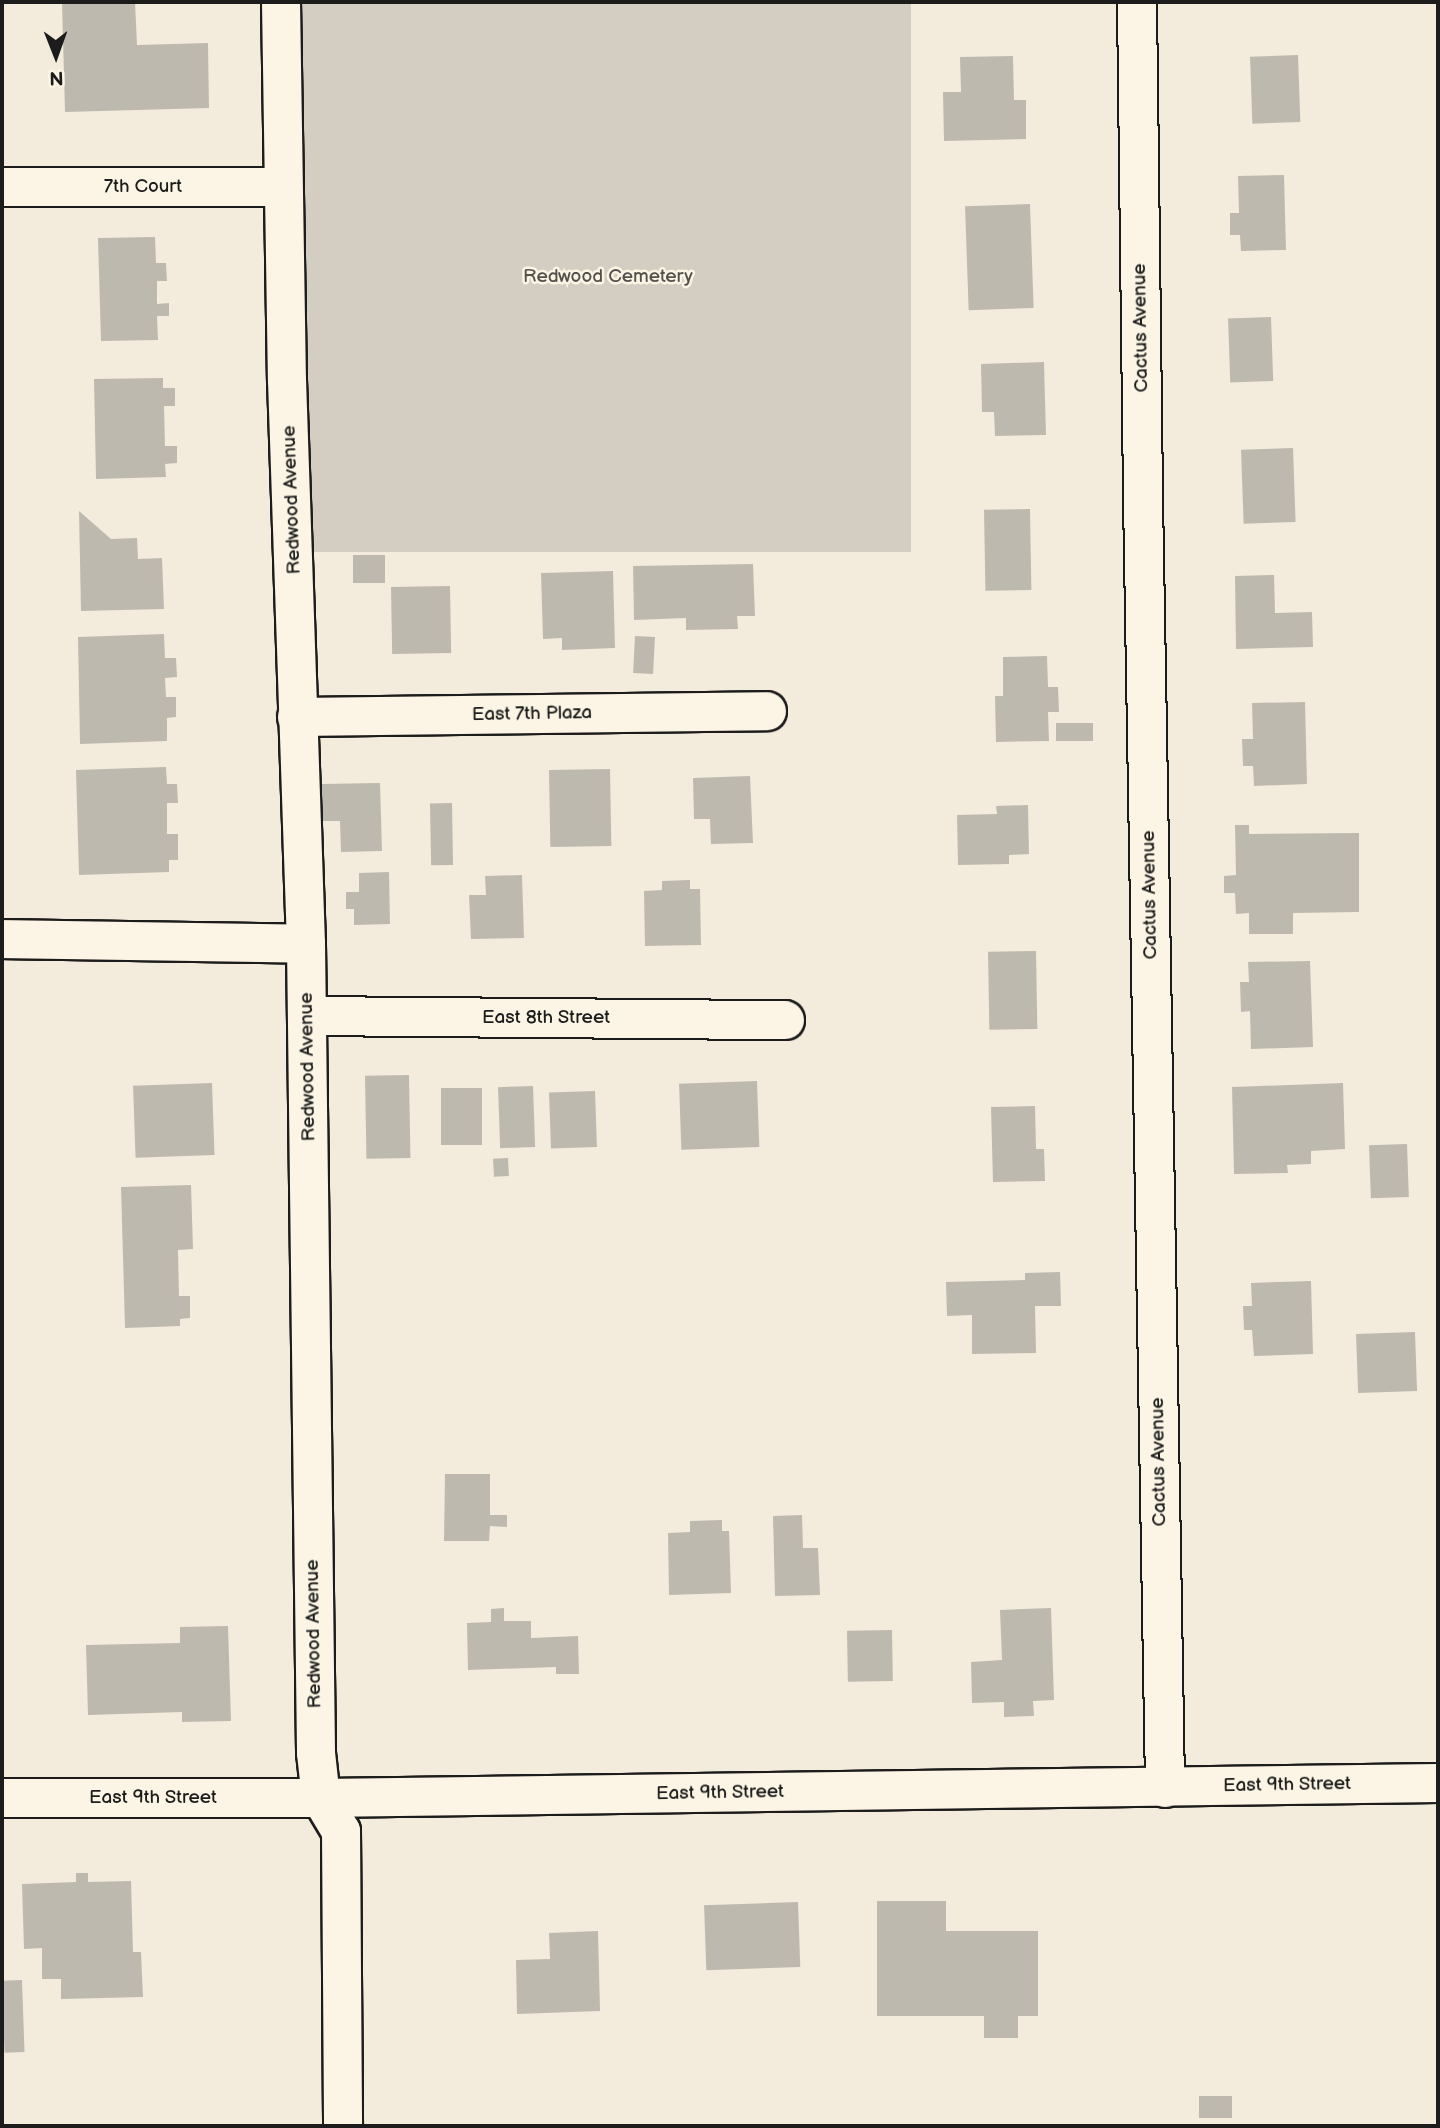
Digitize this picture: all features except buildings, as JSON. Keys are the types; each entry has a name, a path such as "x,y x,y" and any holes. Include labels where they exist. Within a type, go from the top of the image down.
{"street":[{"name":"Redwood Avenue","path":"281,2 306,944 316,1753 321,1798 341,1831 343,2126"},
{"name":"Cactus Avenue","path":"1137,2 1165,1788"},
{"name":"7th Court","path":"2,187 284,187"},
{"name":"East 7th Plaza","path":"298,717 767,710"},
{"path":"2,939 306,944"},
{"name":"East 8th Street","path":"307,1016 785,1020"},
{"name":"East 9th Street","path":"2,1798 321,1798 1438,1783"}],"green space":[{"name":"Redwood Cemetery","path":"299,2 911,2 911,552 299,552"}]}
